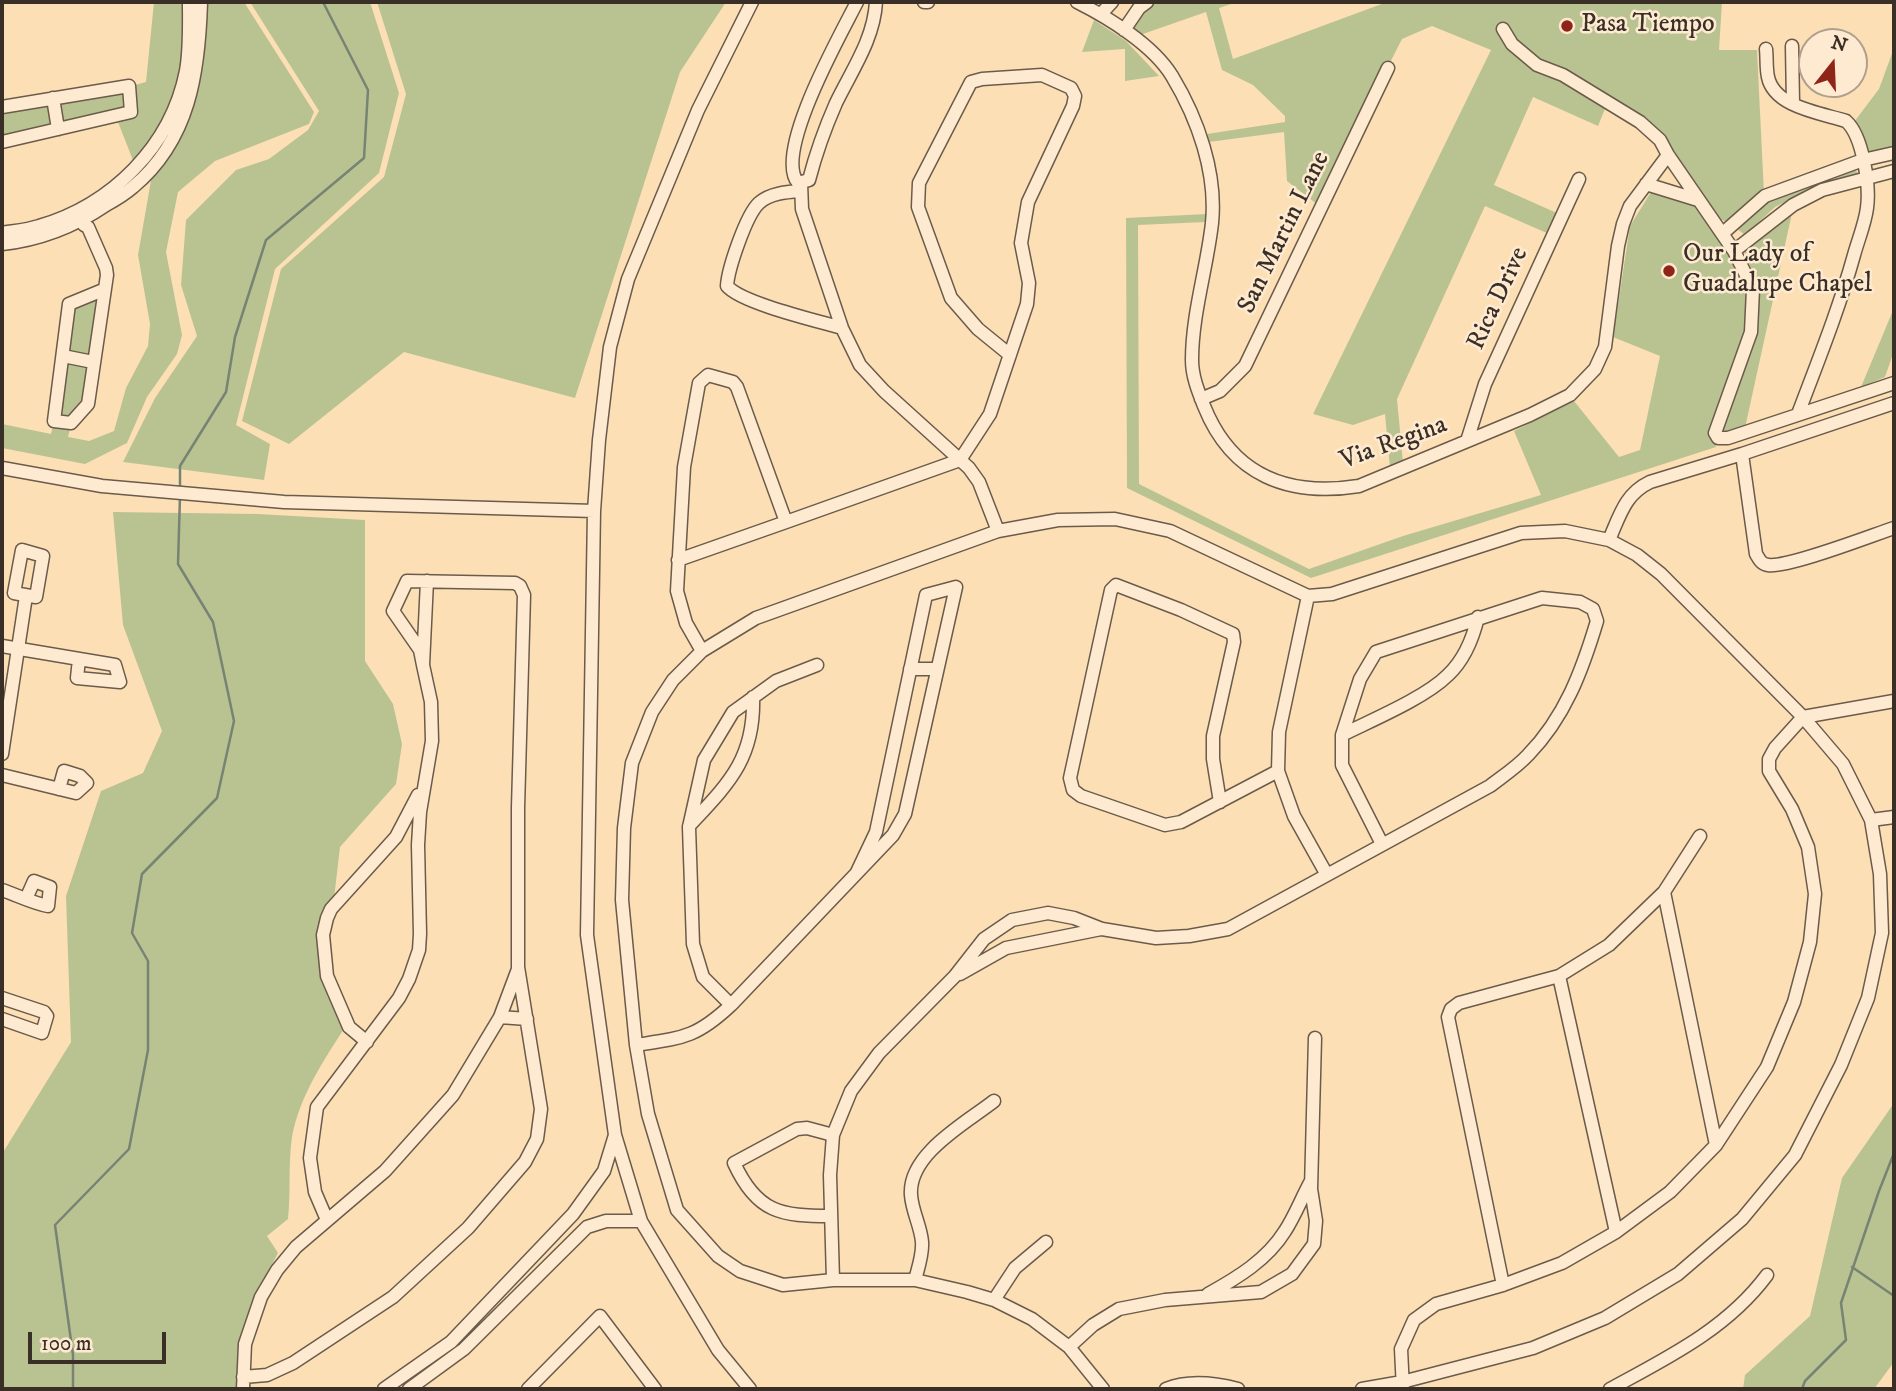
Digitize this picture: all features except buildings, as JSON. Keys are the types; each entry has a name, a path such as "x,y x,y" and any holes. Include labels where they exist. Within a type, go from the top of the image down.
{"street":[{"path":"750,1389 719,1350 641,1220 615,1135 587,935 594,510 610,348 628,279 698,110 752,2"},
{"path":"857,2 809,97 793,153 793,177 801,187 802,209 842,328 860,365 884,391 960,460 979,482 998,531"},
{"path":"842,328 749,299 733,293 727,286 741,240 758,204 767,198 801,187 809,180 819,142 862,53 875,17 876,2"},
{"name":"Via Regina","path":"1077,2 1101,14 1148,49 1172,75 1196,125 1206,155 1212,190 1212,215 1192,362 1195,380 1214,426 1233,453 1268,478 1295,487 1330,490 1359,486 1530,415 1570,395 1595,369 1605,347 1618,246 1630,206 1668,155"},
{"path":"1101,14 1112,2"},
{"path":"1124,30 1139,8 1147,2"},
{"path":"2,244 24,242 81,219 133,187 152,168 180,125 196,75 200,48 195,4"},
{"path":"1503,29 1513,44 1537,65 1563,75 1640,122 1660,140 1734,251 1753,289 1754,310 1751,332 1715,433 1721,440 1894,383"},
{"path":"1791,46 1793,103"},
{"path":"1766,49 1768,78 1781,98 1851,125 1867,177 1867,209 1841,299 1798,414"},
{"name":"San Martin Lane","path":"1201,399 1220,391 1245,366 1388,68"},
{"path":"678,560 960,460 990,414 1010,355 1027,304 1029,283 1021,243 1028,202 1073,106 1075,96 1072,88 1042,75 971,82 919,183 917,193 918,207 951,298 978,329 1010,355"},
{"path":"2,107 129,86 131,112 2,142"},
{"path":"53,99 58,129"},
{"path":"1723,233 1765,196 1863,160 1894,153"},
{"path":"1734,251 1793,205 1822,190 1894,171"},
{"name":"Rica Drive","path":"1467,441 1485,384 1579,179"},
{"path":"1646,184 1698,200"},
{"path":"2,233 81,219"},
{"path":"81,219 83,229 103,272 107,275 88,404 71,423 54,421 69,304 103,290"},
{"path":"63,356 93,362"},
{"path":"702,651 686,623 677,591 684,467 699,383 708,375 733,382 737,387 786,522"},
{"path":"1609,540 1627,499 1637,488 1894,403"},
{"path":"1742,454 1756,554 1760,562 1768,565 1802,558 1894,528"},
{"path":"2,468 102,485 284,502 594,510"},
{"path":"1104,1389 1069,1347 1032,1319 994,1300 915,1280 833,1280 783,1285 740,1271 719,1256 677,1210 648,1114 636,1045 622,900 624,828 632,763 652,712 673,680 702,651 756,618 998,531 1058,520 1115,519 1170,531 1308,596 1332,594 1521,533 1565,531 1609,540 1637,555 1661,574 1803,717 1843,764 1871,820 1888,932 1868,998 1841,1065 1795,1155 1742,1219 1678,1274 1605,1318 1533,1348 1402,1386 1362,1389"},
{"path":"327,1220 315,1192 310,1158 315,1116 323,1097 368,1042 399,998 419,950 418,845 432,741 431,702 420,650 393,611 407,580 515,583 520,586 524,595 518,808 518,967 541,1109 537,1139 525,1162 468,1228 393,1297 293,1363 243,1383 245,1344 261,1297 277,1269 296,1247 385,1171 453,1095 500,1017 518,967"},
{"path":"423,665 428,581"},
{"path":"1220,802 1213,759 1213,736 1234,642 1233,634 1116,585 1111,590 1070,778 1073,790 1081,796 1166,825 1181,822 1220,802 1278,771"},
{"path":"636,1045 675,1039 710,1025 893,835 905,814 956,587 926,595 876,832 857,872"},
{"path":"2,754 26,596"},
{"path":"1308,596 1279,732 1278,771 1294,816 1327,875"},
{"path":"833,1280 830,1175 832,1135 851,1091 879,1053 955,976 984,939 1012,920 1048,913 1074,918 1102,929 1156,938 1189,936 1228,929 1490,786 1528,756 1554,724 1572,695 1597,621 1592,609 1580,602 1542,598 1376,652 1360,679 1342,735 1342,765 1382,844"},
{"path":"1342,735 1433,688 1450,674 1474,635 1478,617"},
{"path":"2,646 79,659"},
{"path":"731,1005 703,977 693,944 689,827 704,760 733,712 776,681 817,665"},
{"path":"910,669 937,669"},
{"path":"689,827 728,784 742,761 754,715 753,697"},
{"path":"1402,1386 1401,1349 1413,1320 1436,1304 1503,1285 1562,1263 1616,1232 1670,1192 1716,1145 1767,1067 1794,1002 1810,942 1815,894 1808,847 1792,809 1769,771 1769,759 1775,748 1803,717 1894,701"},
{"path":"889,769 915,766"},
{"path":"2,775 59,789"},
{"path":"368,1042 349,1027 327,976 323,935 331,909 396,837 425,779"},
{"path":"1871,820 1894,817"},
{"path":"1503,1285 1448,1017 1451,1009 1459,1003 1559,976 1609,945 1664,892 1700,836"},
{"path":"396,837 418,845"},
{"path":"2,890 26,899"},
{"path":"1664,892 1716,1145"},
{"path":"955,976 1006,948 1102,929"},
{"path":"1559,976 1616,1232"},
{"path":"2,998 44,1012 47,1016 41,1033 2,1019"},
{"path":"500,1017 527,1019"},
{"path":"1069,1347 1093,1325 1119,1309 1165,1300 1261,1293 1292,1274 1314,1244 1316,1221 1312,1179 1315,1038"},
{"path":"915,1280 922,1241 911,1194 914,1174 920,1161 933,1149 994,1101"},
{"path":"831,1216 797,1216 776,1211 754,1196 742,1181 734,1163 797,1129 807,1128 832,1135"},
{"path":"384,1389 452,1342 573,1214 604,1171 615,1135"},
{"path":"1202,1298 1236,1279 1261,1259 1285,1231 1312,1179"},
{"path":"573,1214 587,1227"},
{"path":"409,1389 464,1349 587,1227 606,1221 641,1220"},
{"path":"994,1300 1015,1268 1046,1242"},
{"path":"1610,1389 1715,1327 1751,1297 1767,1275"},
{"path":"480,1312 489,1324"},
{"path":"528,1389 600,1316 655,1389"},
{"path":"1166,1389 1179,1384 1219,1384 1238,1389"}],"green space":[{"path":"154,2 185,2 184,53 172,104 136,168 116,117 133,113 131,86 146,82"},
{"path":"202,2 244,2 314,112 309,124 215,161 178,192 166,252 182,335 177,354 147,397 127,443 85,464 2,448 2,424 51,434 54,422 71,425 68,437 89,441 114,431 126,388 148,346 150,324 138,255 153,169 168,150"},
{"path":"250,2 370,2 399,93 379,173 275,269 236,425 270,444 264,480 123,462 155,398 197,336 181,285 186,220 236,170 269,159 308,130 319,111"},
{"path":"377,2 726,2 680,72 575,398 404,352 289,444 242,421 281,269 384,177 406,94"},
{"path":"1154,2 1237,2 1219,8 1233,59 1387,2 1722,2 1719,50 1757,50 1764,194 1731,223 1719,219 1661,137 1609,99 1598,126 1533,97 1494,185 1559,214 1549,234 1485,206 1397,399 1403,463 1390,468 1385,414 1353,425 1313,414 1491,50 1432,26 1402,39 1318,205 1287,181 1284,132 1209,142 1207,134 1285,122 1285,116 1253,85 1222,70 1206,12 1140,35 1129,27 1143,10"},
{"path":"1094,20 1126,41 1159,76 1125,81 1125,49 1082,52"},
{"path":"1894,48 1894,148 1869,154 1861,147 1851,126 1879,89"},
{"path":"127,88 129,111 59,127 54,100"},
{"path":"51,102 55,127 2,140 2,110"},
{"path":"1854,167 1858,174 1825,182 1775,207 1745,235 1736,228 1768,199"},
{"path":"1651,192 1694,203 1729,253 1746,286 1747,317 1737,359 1713,434 1716,447 1311,578 1127,488 1126,218 1207,214 1206,222 1138,225 1139,484 1309,569 1403,536 1541,495 1514,431 1574,401 1619,457 1640,450 1660,356 1613,337 1630,226"},
{"path":"1792,213 1745,428 1721,435 1747,363 1757,324 1757,290 1743,249"},
{"path":"99,296 90,359 65,353 71,307"},
{"path":"1894,308 1894,351 1885,377 1861,387"},
{"path":"65,359 91,364 84,403 70,419 57,418"},
{"path":"113,512 258,514 365,520 365,661 393,704 402,744 396,784 340,847 325,976 349,1021 315,1076 296,1121 291,1147 288,1219 267,1236 278,1253 250,1306 242,1389 2,1389 2,1154 71,1042 66,896 101,791 143,773 162,731 123,625"},
{"path":"1894,1103 1894,1362 1874,1389 1743,1389 1745,1375 1810,1316 1842,1178"}],"waterway":[{"path":"180,490 180,466 226,392 235,337 266,240 364,158 368,90 323,2"},
{"path":"73,1389 73,1355 55,1225 129,1149 148,1050 148,961 132,933 142,874 217,798 234,721 213,622 178,564 180,496"},
{"path":"1802,1389 1805,1381 1846,1340 1841,1303 1894,1153"},
{"path":"1852,1267 1894,1296"}],"place":[{"name":"Pasa Tiempo","path":"1567,26"},
{"name":"Our Lady of Guadalupe Chapel","path":"1669,271"}]}
